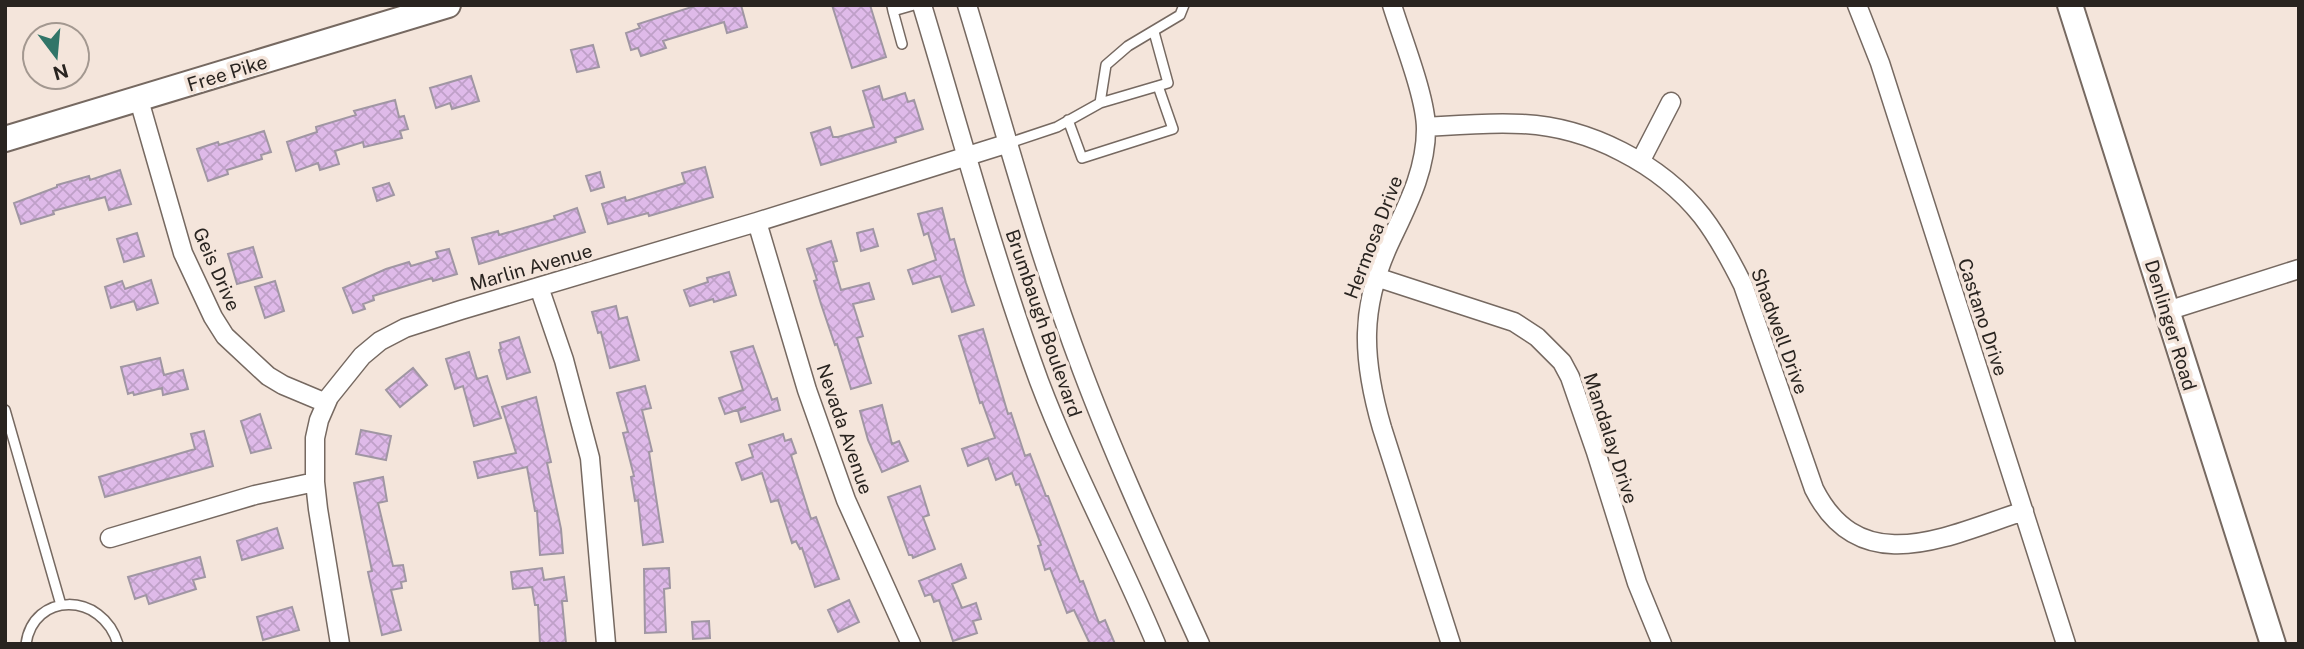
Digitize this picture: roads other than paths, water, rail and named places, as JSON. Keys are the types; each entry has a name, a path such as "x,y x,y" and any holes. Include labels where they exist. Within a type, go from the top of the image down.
{"street":[{"name":"Free Pike","path":"5,139 448,5"},
{"name":"Brumbaugh Boulevard","path":"922,5 1006,287 1045,395 1065,447 1156,644"},
{"name":"Brumbaugh Boulevard","path":"967,5 1048,275 1081,369 1116,456 1200,644"},
{"name":"Hermosa Drive","path":"1392,5 1424,108 1427,127 1425,152 1413,194 1390,241 1368,304 1366,353 1371,392 1451,644"},
{"name":"Castano Drive","path":"1857,5 1880,62 2066,644"},
{"name":"Denlinger Road","path":"2070,5 2273,644"},
{"name":"Geis Drive","path":"139,100 183,253 213,317 225,336 268,376 326,403"},
{"path":"1640,162 1671,102"},
{"name":"Shadwell Drive","path":"1427,127 1472,123 1530,124 1588,138 1640,162 1685,197 1728,254 1743,285 1801,457 1825,510 1838,523 1871,542 1902,546 1920,544 2024,511"},
{"name":"Marlin Avenue","path":"340,644 315,482 315,438 326,403 348,372 380,341 405,328 1009,143"},
{"name":"Nevada Avenue","path":"757,222 807,390 846,500 911,644"},
{"path":"2166,311 2299,269"},
{"name":"Mandalay Drive","path":"1376,277 1514,322 1537,337 1562,362 1570,377 1596,452 1634,575 1662,644"},
{"path":"540,287 567,371 590,458 606,644"},
{"path":"110,538 255,495 315,482"}],"lane":[{"path":"902,44 893,8 914,5"},
{"path":"1100,103 1106,65 1128,46 1180,15 1184,5"},
{"path":"1009,143 1057,127 1100,103 1168,83 1154,32"},
{"path":"1068,120 1082,158 1173,129 1158,86"},
{"path":"5,410 61,605"},
{"path":"26,644 34,623 46,612 61,605 76,604 91,608 104,617 113,629 118,644"}]}
